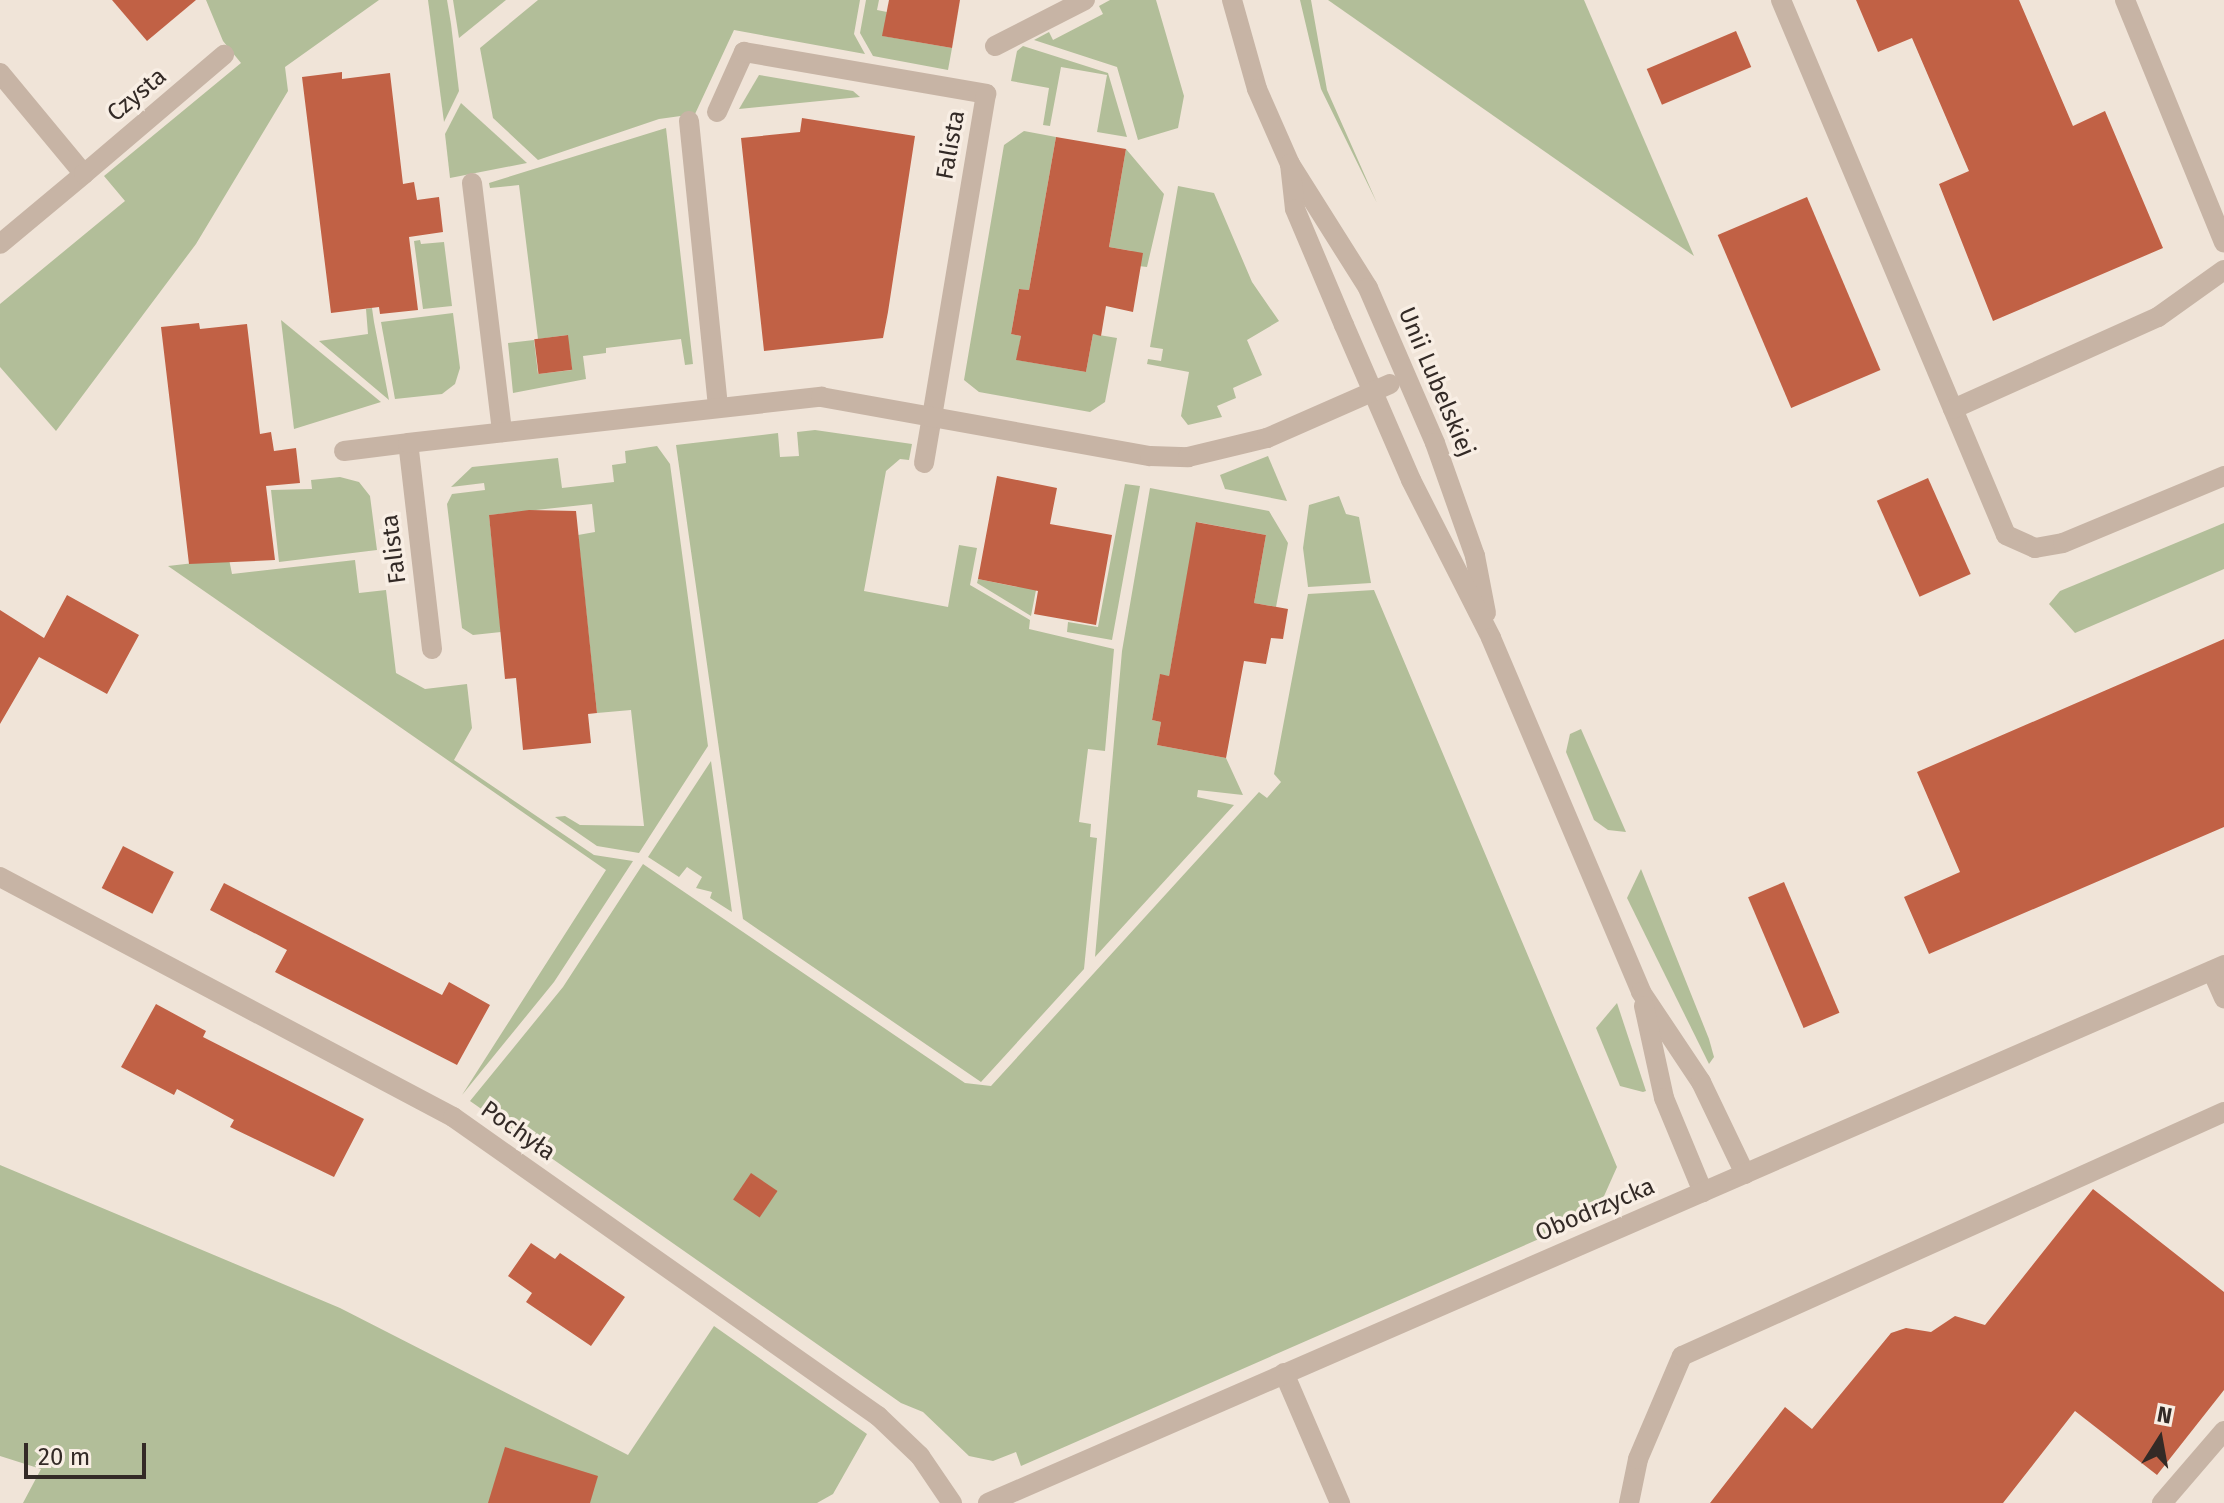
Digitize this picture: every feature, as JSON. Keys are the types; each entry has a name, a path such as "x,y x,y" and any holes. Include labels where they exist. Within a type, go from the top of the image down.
{"street":[{"path":"995,46 1085,0"},
{"name":"Unii Lubelskiej","path":"1232,0 1257,89 1290,164 1368,288 1412,390 1475,556 1491,638"},
{"path":"1781,0 2006,535 2035,548 2063,543 2224,476"},
{"path":"2125,0 2224,243"},
{"name":"Falista","path":"717,112 744,52 986,94 932,416"},
{"name":"Czysta","path":"0,244 224,55"},
{"path":"0,73 84,174"},
{"path":"689,121 718,408"},
{"name":"Unii Lubelskiej","path":"1290,164 1295,209 1381,387 1411,480 1491,638 1641,992 1664,1098 1703,1192"},
{"path":"472,183 502,432"},
{"path":"1953,409 2158,317 2224,270"},
{"path":"344,451 821,397 1150,456 1188,457 1225,452 1267,438 1381,387"},
{"path":"924,463 932,416"},
{"name":"Falista","path":"408,443 432,649"},
{"name":"Pochyła","path":"0,877 453,1117 878,1416 920,1456 952,1503"},
{"path":"2218,968 2224,998"},
{"name":"Obodrzycka","path":"988,1503 2218,968"},
{"name":"Unii Lubelskiej","path":"1641,992 1701,1082 1745,1174"},
{"path":"1629,1503 1638,1459 1682,1356 2224,1112"},
{"path":"1284,1373 1340,1503"},
{"path":"2162,1503 2224,1431"}],"green space":[{"path":"206,0 379,0 285,67 288,91 196,244 56,431 0,367 0,304 125,201 104,176 241,63 223,41"},
{"path":"428,0 447,0 451,24 459,91 444,122"},
{"path":"453,0 506,0 459,38"},
{"path":"538,0 860,0 854,34 865,54 734,30 695,114 659,119 538,160 493,118 480,48"},
{"path":"866,0 879,0 877,10 887,12 883,36 952,48 948,70 873,56 860,33"},
{"path":"1110,0 1156,0 1184,96 1178,128 1138,140 1117,67 1034,40 1049,32 1053,40 1103,14 1099,6"},
{"path":"1300,0 1311,0 1327,90 1377,203 1321,89"},
{"path":"1328,0 1584,0 1694,256"},
{"path":"1023,46 1108,73 1127,137 1097,132 1107,75 1061,67 1050,126 1043,125 1049,88 1011,81 1017,51"},
{"path":"759,75 853,91 860,97 739,109"},
{"path":"461,103 527,163 450,178 445,134"},
{"path":"666,128 693,364 685,365 681,339 606,348 606,353 583,356 586,379 513,393 508,343 534,340 538,374 572,370 567,335 538,339 519,185 490,188 489,183"},
{"path":"1024,131 1056,137 1029,290 1019,289 1011,334 1021,336 1017,360 1086,372 1093,334 1117,338 1105,402 1090,412 979,392 964,380 1004,145"},
{"path":"1126,149 1164,194 1147,267 1130,265 1132,251 1109,247"},
{"path":"1178,186 1214,193 1252,282 1279,321 1247,340 1262,375 1233,388 1236,398 1217,406 1222,417 1188,425 1181,416 1189,372 1147,364 1148,359 1161,361 1163,349 1150,347"},
{"path":"420,240 421,244 444,242 452,306 423,309 414,241"},
{"path":"372,308 389,400 319,341 368,334 366,309"},
{"path":"453,313 460,368 455,384 442,394 395,399 381,322"},
{"path":"281,320 381,402 294,429"},
{"path":"815,430 912,444 909,460 900,459 886,471 864,591 948,607 959,545 977,548 970,585 1030,620 1029,629 1114,649 1105,751 1088,749 1079,822 1091,824 1090,837 1097,838 1084,969 981,1082 743,919 676,445 778,433 780,457 799,456 797,432"},
{"path":"657,446 670,464 708,746 639,853 597,846 555,817 565,816 580,825 644,826 631,710 597,713 578,535 595,532 592,504 489,515 501,632 473,635 462,628 447,504 452,494 485,490 484,483 451,487 472,467 558,458 562,488 614,482 612,465 626,463 625,451"},
{"path":"1268,456 1287,501 1225,489 1220,475"},
{"path":"340,477 359,482 370,496 377,550 279,562 271,490 312,489 311,480"},
{"path":"1125,484 1140,486 1112,640 1067,632 1068,622 1098,627"},
{"path":"1150,488 1269,511 1288,543 1276,607 1254,603 1266,535 1197,522 1169,676 1160,675 1152,720 1161,722 1157,745 1226,758 1243,795 1198,790 1197,797 1234,805 1095,957 1122,651"},
{"path":"1339,496 1346,514 1359,517 1371,583 1308,587 1303,548 1309,505"},
{"path":"2224,523 2224,569 2075,633 2049,604 2060,591"},
{"path":"1023,554 1036,590 1031,616 977,583 978,579 1017,587"},
{"path":"229,559 232,574 355,560 359,593 386,590 396,673 425,689 467,684 472,728 454,760 594,855 633,861 554,982 462,1095 606,870 168,566"},
{"path":"1374,590 1617,1167 1596,1214 1021,1466 1016,1452 993,1461 969,1456 923,1412 901,1403 470,1101 563,987 643,864 965,1083 991,1086 1259,792 1267,798 1281,782 1274,774 1308,594"},
{"path":"1581,729 1626,832 1608,830 1594,820 1566,752 1570,734"},
{"path":"711,761 732,912 710,898 712,892 696,888 702,877 687,867 679,877 648,857"},
{"path":"1641,869 1709,1039 1714,1057 1709,1064 1627,898"},
{"path":"1617,1003 1646,1091 1643,1092 1620,1086 1596,1028"},
{"path":"0,1165 340,1308 628,1455 714,1326 867,1434 833,1494 817,1503 23,1503 41,1469 0,1456"}],"building":[{"path":"112,0 196,0 147,41"},
{"path":"889,0 960,0 952,48 882,36"},
{"path":"1856,0 2019,0 2073,126 2105,111 2163,248 1993,321 1939,184 1969,171 1912,38 1878,52"},
{"path":"1736,31 1751,67 1662,105 1647,69"},
{"path":"342,72 342,79 390,73 403,184 414,182 417,200 439,197 443,232 409,237 418,310 380,314 379,307 331,313 302,77"},
{"path":"802,118 915,136 888,312 883,338 764,351 741,138 800,132"},
{"path":"1056,137 1126,149 1109,247 1143,253 1133,312 1106,306 1101,336 1093,334 1086,372 1016,360 1021,336 1011,334 1019,289 1029,290"},
{"path":"1807,197 1880,370 1791,408 1718,235"},
{"path":"199,323 200,329 247,324 260,434 271,432 274,451 296,448 300,483 266,486 275,560 189,564 161,327"},
{"path":"568,335 572,370 539,374 534,339"},
{"path":"997,476 1057,488 1050,524 1112,535 1096,625 1034,614 1038,591 978,579"},
{"path":"1928,478 1971,574 1920,597 1877,501"},
{"path":"529,510 576,511 597,713 588,714 591,743 523,750 516,678 505,679 489,515"},
{"path":"1196,522 1266,535 1254,603 1288,609 1283,639 1271,638 1266,664 1244,661 1226,758 1157,745 1161,722 1152,720 1160,674 1169,676"},
{"path":"67,595 139,635 107,694 39,657 0,724 0,610 44,638"},
{"path":"2224,639 2224,827 1929,954 1904,897 1960,872 1917,772"},
{"path":"123,846 174,872 152,914 102,888"},
{"path":"1784,882 1839,1013 1804,1028 1748,897"},
{"path":"224,883 442,995 449,982 490,1005 457,1065 275,972 287,950 210,910"},
{"path":"156,1004 206,1031 203,1037 364,1119 334,1177 230,1127 234,1120 177,1089 174,1095 121,1067"},
{"path":"751,1173 778,1191 760,1217 733,1200"},
{"path":"2093,1189 2224,1292 2224,1390 2157,1475 2075,1411 2003,1503 1710,1503 1785,1407 1812,1429 1891,1333 1906,1328 1931,1332 1955,1316 1985,1325"},
{"path":"531,1243 555,1259 560,1253 625,1297 591,1346 526,1302 532,1293 508,1276"},
{"path":"505,1447 598,1476 590,1503 488,1503"}]}
